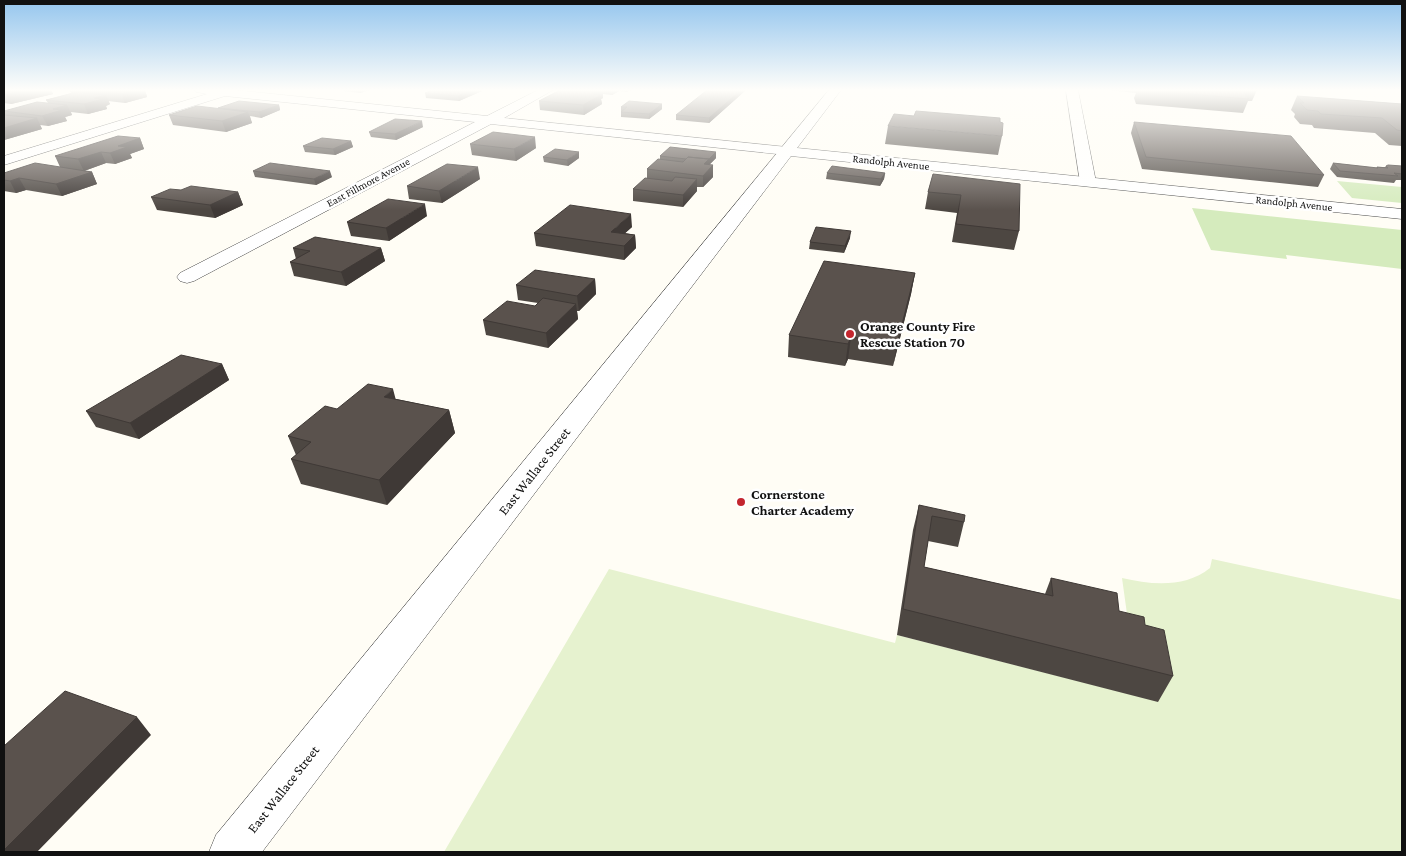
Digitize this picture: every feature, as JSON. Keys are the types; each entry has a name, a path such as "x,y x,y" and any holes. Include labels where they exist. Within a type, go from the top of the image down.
{"street":[{"path":"4,161 103,130"},
{"name":"East Fillmore Avenue","path":"187,277 469,130"},
{"name":"Randolph Avenue","path":"584,130 1402,214"},
{"name":"East Wallace Street","path":"233,852 804,130"},
{"path":"1079,130 1088,182"}],"green space":[{"path":"1337,181 1402,187 1402,203 1352,198"},
{"path":"1192,208 1402,230 1402,269 1286,255 1287,259 1211,250"},
{"path":"1212,559 1402,600 1402,852 444,852 609,569 895,643 897,635 1157,701 1132,650 1122,578 1156,583 1179,582 1190,579 1210,568"}],"building":[{"path":"373,130 403,130 395,134 369,132"},
{"path":"933,130 1002,130 1002,136"},
{"path":"1137,130 1223,130 1291,136 1324,175 1146,157"},
{"path":"493,132 535,137 514,149 470,144"},
{"path":"118,136 140,138 118,146 127,147 110,153 101,152 78,159 55,156"},
{"path":"322,138 351,141 333,149 303,146"},
{"path":"670,147 716,152 709,159 660,156"},
{"path":"555,149 579,152 567,160 543,157"},
{"path":"688,157 709,159 704,164 713,165 703,176 647,169 658,159 683,162"},
{"path":"35,163 92,172 56,184 19,178 10,181 4,180 4,173"},
{"path":"270,163 330,171 314,179 253,171"},
{"path":"1333,163 1378,168 1388,168 1386,166 1388,165 1402,166 1402,174 1394,173 1398,176 1340,171"},
{"path":"447,164 478,167 439,191 407,186"},
{"path":"832,166 885,173 881,179 827,173"},
{"path":"933,174 1020,184 1019,231 956,224 961,195 928,192"},
{"path":"675,177 697,179 683,195 633,189 645,178 672,181"},
{"path":"191,186 238,192 210,205 151,197 170,189 181,190"},
{"path":"388,199 425,204 386,228 347,222"},
{"path":"570,205 631,214 611,232 635,235 624,246 534,233"},
{"path":"816,227 851,231 845,246 810,242"},
{"path":"315,237 381,248 341,272 290,262 310,251 293,248"},
{"name":"Orange County Fire Rescue Station 70","path":"824,261 915,273 897,344 851,337 848,344 789,335"},
{"path":"535,270 595,279 577,296 516,285"},
{"path":"543,298 576,304 546,333 483,320 507,301 535,306"},
{"path":"181,355 222,364 130,423 86,411"},
{"path":"368,384 393,389 384,397 449,410 379,480 291,459 311,442 288,436 325,406 337,409"},
{"path":"919,505 965,515 964,522 932,516 924,567 1053,596 1051,578 1117,593 1119,611 1144,617 1145,625 1164,630 1173,676 903,609"},
{"path":"65,691 137,717 4,850 4,746"}],"place":[{"name":"Orange County Fire Rescue Station 70","path":"850,334"},
{"name":"Cornerstone Charter Academy","path":"741,502"}]}
